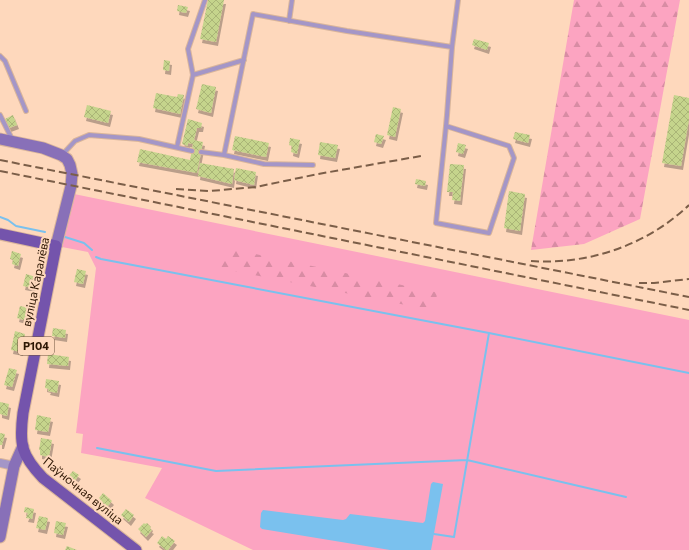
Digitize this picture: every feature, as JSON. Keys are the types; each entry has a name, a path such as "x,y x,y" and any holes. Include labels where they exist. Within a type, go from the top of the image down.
{"main road":[{"path":"0,139 43,148 61,155"},
{"name":"вуліца Каралёва","path":"0,536 14,466 23,446 21,433 23,413 56,246 71,186 72,174 70,165 67,159 61,155"},
{"path":"0,234 56,246"},
{"name":"Паўночная вуліца","path":"23,446 25,455 31,465 43,478 136,550"}],"street":[{"path":"0,462 14,466"}],"lane":[{"path":"177,148 193,75 188,49 205,0"},
{"path":"289,20 292,0"},
{"path":"446,126 510,146 514,158 489,233 436,223 452,47 458,0"},
{"path":"224,155 253,14 347,32 452,47"},
{"path":"0,56 5,61 26,111"},
{"path":"193,75 244,60"},
{"path":"0,115 13,142"},
{"path":"61,155 76,141 89,135 139,140 192,151"},
{"path":"201,152 224,155 264,164 312,165"}],"green space":[{"path":"574,0 680,0 640,219 584,244 531,250"},
{"path":"74,194 689,320 689,550 253,550 145,498 162,468 81,453 83,434 76,433 96,268 88,252 62,247"},
{"path":"227,248 435,292 437,294 435,308 431,310 223,269 219,264 222,250"}],"water":[{"path":"433,482 443,484 431,550 390,550 262,529 260,527 261,513 263,510 343,520 350,514 423,523 425,521 431,484"}],"building":[{"path":"208,0 224,0 216,42 200,39"},
{"path":"178,5 188,7 186,13 177,11"},
{"path":"474,39 489,43 487,50 472,45"},
{"path":"164,60 170,61 169,71 163,70"},
{"path":"202,84 216,87 211,113 196,109"},
{"path":"156,93 177,97 178,94 184,95 180,114 153,108"},
{"path":"674,95 689,98 689,119 681,166 662,163"},
{"path":"87,105 111,111 108,123 84,117"},
{"path":"393,107 401,109 395,137 387,135"},
{"path":"13,115 17,125 9,128 5,119"},
{"path":"188,119 202,123 201,128 197,128 194,140 203,142 197,173 137,162 140,149 190,160 193,144 188,143 188,146 182,144"},
{"path":"515,132 530,135 528,143 513,139"},
{"path":"376,134 384,136 381,144 374,142"},
{"path":"235,136 269,143 266,157 232,150"},
{"path":"290,138 300,140 297,154 291,152 292,146 289,145"},
{"path":"320,142 338,145 335,158 318,155"},
{"path":"458,143 466,145 463,154 456,152"},
{"path":"200,163 234,169 232,184 198,176"},
{"path":"450,164 464,165 460,201 452,200 453,192 447,192"},
{"path":"236,168 256,172 254,185 234,180"},
{"path":"416,179 426,181 425,186 415,184"},
{"path":"509,191 525,194 520,231 504,228"},
{"path":"12,251 21,254 18,266 12,264 13,260 10,259"},
{"path":"77,269 86,271 83,284 74,282"},
{"path":"26,274 36,277 33,288 23,286"},
{"path":"20,306 30,308 27,321 17,318"},
{"path":"53,328 66,330 65,338 52,336"},
{"path":"15,331 25,334 21,352 11,350"},
{"path":"48,354 69,357 68,366 47,364"},
{"path":"9,368 17,370 12,387 4,385"},
{"path":"46,379 59,381 57,393 48,391 49,389 45,388"},
{"path":"0,402 9,404 7,416 0,414"},
{"path":"37,415 51,418 48,432 35,430"},
{"path":"0,433 5,434 2,445 0,445"},
{"path":"41,438 52,440 49,457 40,455 39,450"},
{"path":"73,471 79,475 74,482 67,478"},
{"path":"103,493 112,501 105,509 100,504 102,501 99,498"},
{"path":"25,507 34,509 32,519 26,518 28,513 24,512"},
{"path":"126,509 134,515 129,522 121,515"},
{"path":"39,516 48,518 45,530 36,528"},
{"path":"56,521 66,523 63,535 54,533"},
{"path":"144,523 147,523 152,530 146,537 138,529"},
{"path":"162,536 166,539 168,536 175,541 168,550 157,543"},
{"path":"67,546 77,550 65,550"}],"waterway":[{"path":"0,217 8,220 16,226 45,232"},
{"path":"65,237 84,243 92,250"},
{"path":"96,257 689,373"},
{"path":"434,534 454,537 489,333"},
{"path":"97,448 216,471 467,460 626,497"}],"railway":[{"path":"176,189 210,191 256,187 318,174 421,156"},
{"path":"0,160 689,297"},
{"path":"0,171 689,310"},
{"path":"531,261 574,260 616,250 655,231 673,219 689,205"},
{"path":"639,283 689,279"}]}
